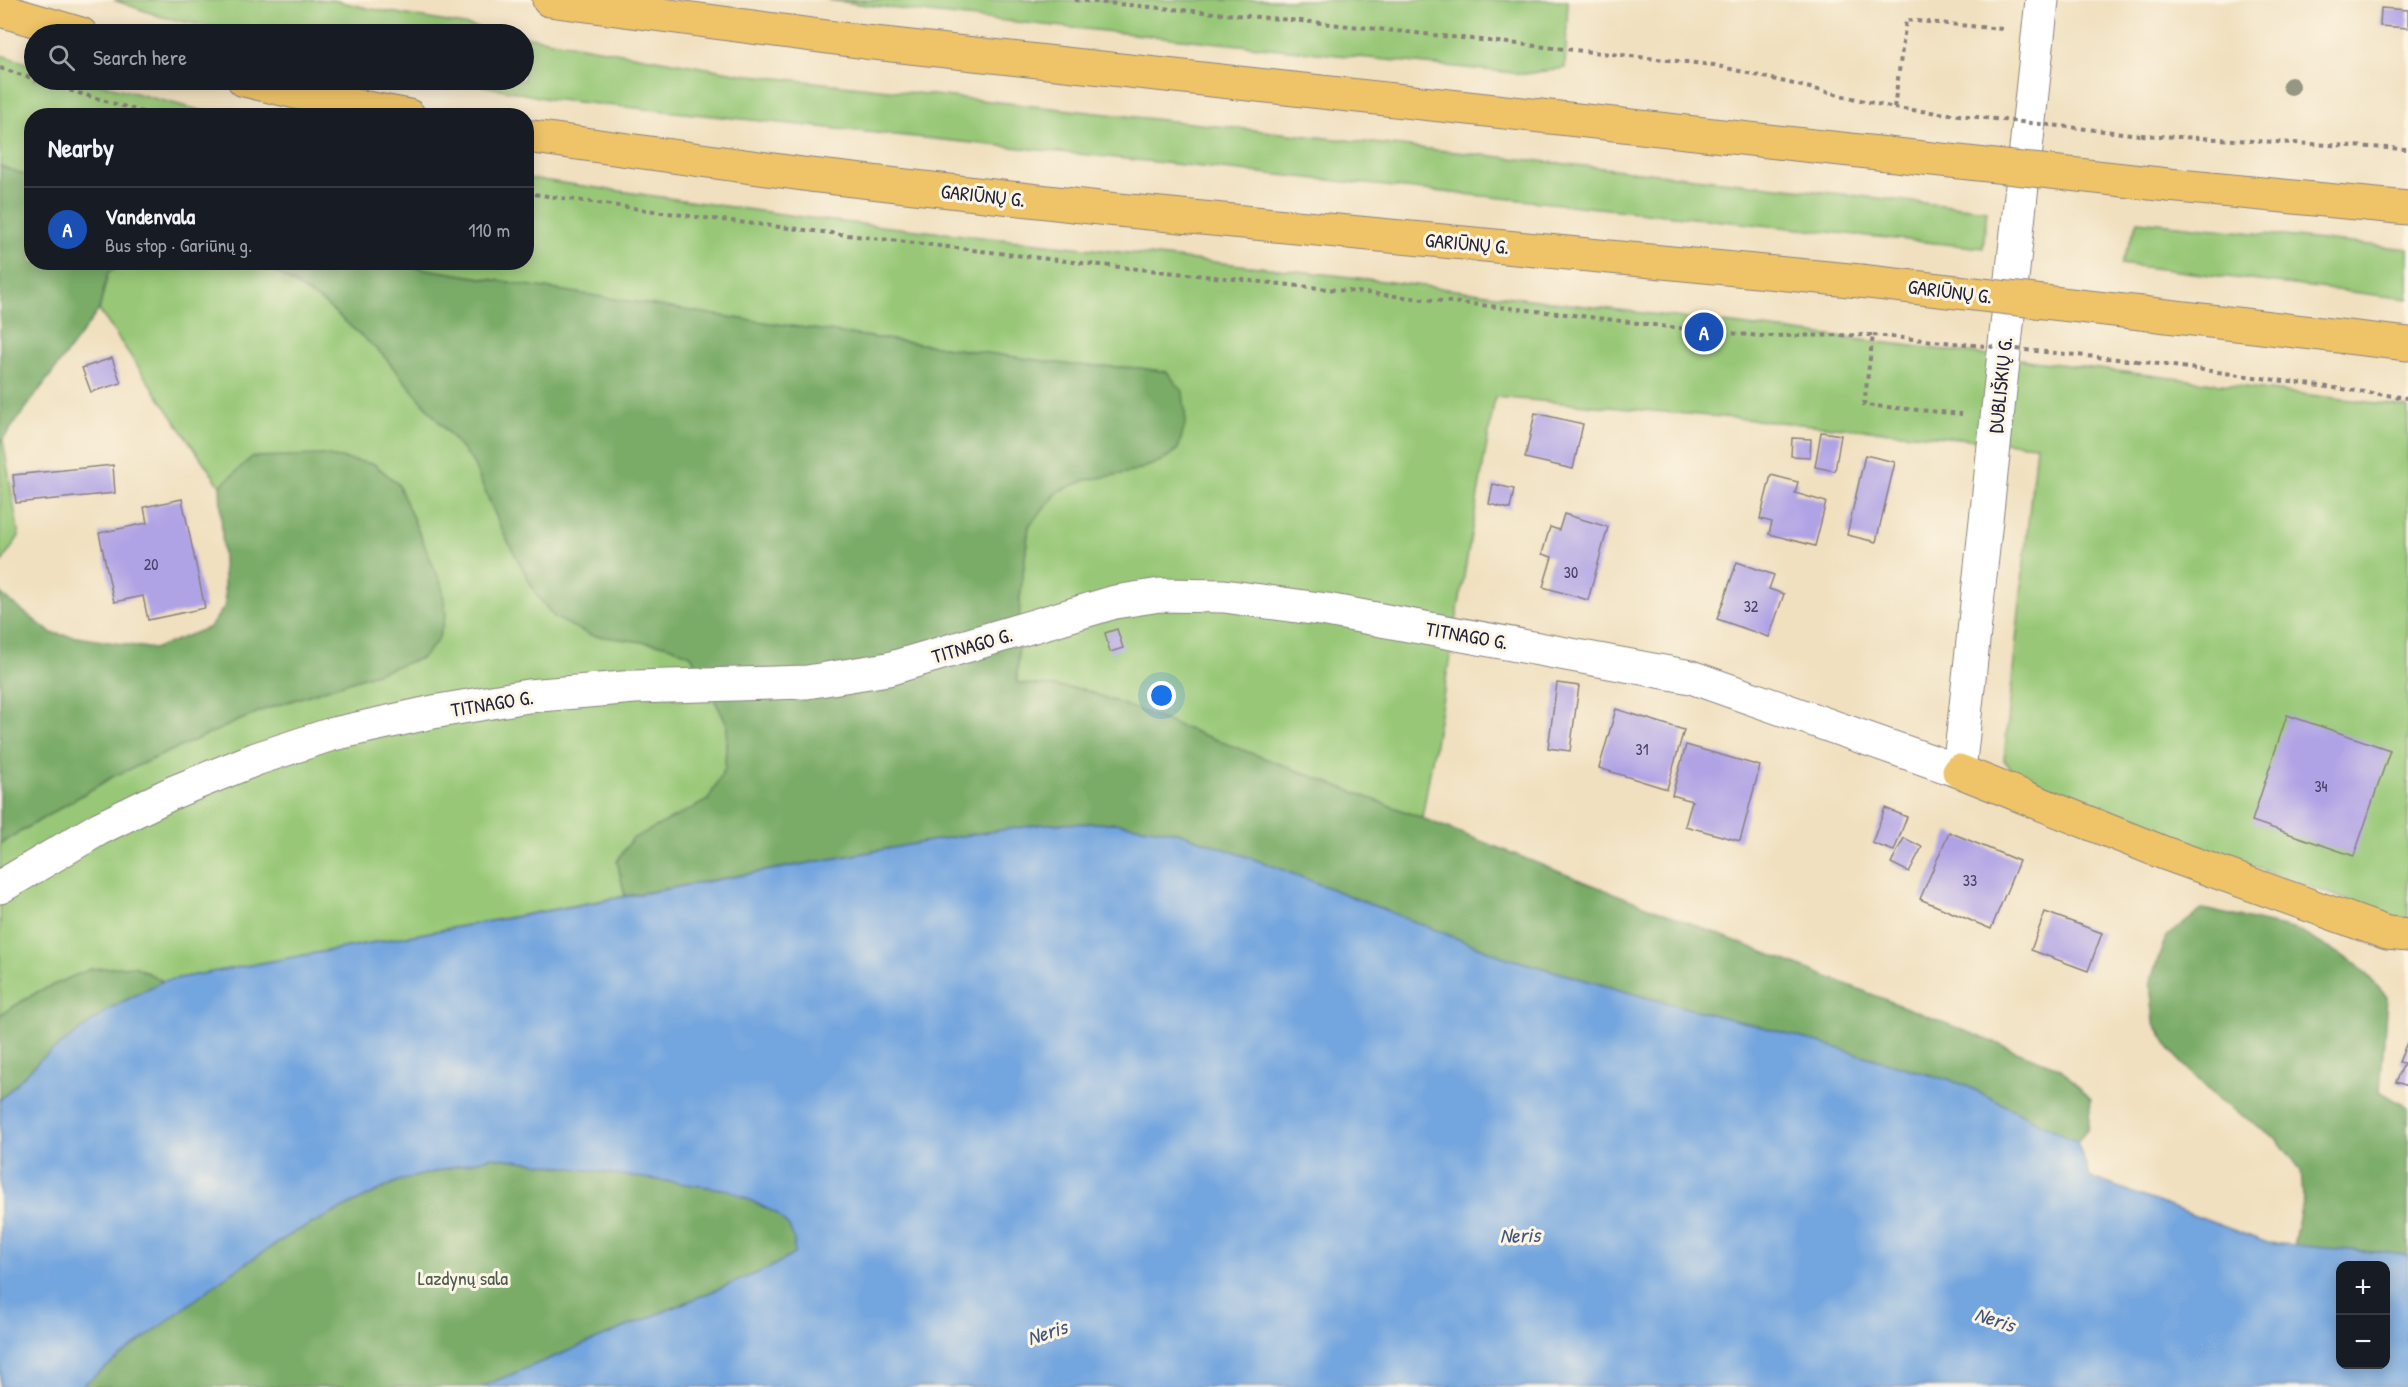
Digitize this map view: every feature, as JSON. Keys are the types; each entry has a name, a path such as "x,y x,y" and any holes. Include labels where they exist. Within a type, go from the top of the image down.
{"highway":[{"path":"549,0 865,42 2168,185 2408,208"},
{"path":"0,10 47,24"},
{"path":"287,90 367,108"},
{"name":"GARIŪNŲ G.","path":"534,137 810,176 1108,209 1860,280 2408,344"},
{"path":"1959,771 2164,853 2387,933 2408,935"}],"street":[{"name":"DUBLIŠKIŲ G.","path":"1959,771 2042,0"},
{"name":"TITNAGO G.","path":"0,887 100,828 174,792 256,759 329,735 433,712 528,696 635,687 807,682 888,669 1115,602 1160,595 1224,597 1327,610 1691,677 1959,771"}],"path":[{"path":"1075,0 1324,23 1714,65 1894,108 2141,135 2408,149"},
{"path":"1894,108 1906,20 2002,29"},
{"path":"0,68 24,76"},
{"path":"71,90 130,108"},
{"path":"1993,123 1994,111"},
{"path":"534,194 697,217 1082,263 1678,328 1760,336 1873,335 2136,361 2408,398"},
{"path":"1873,335 1864,405 1965,414"},
{"path":"1970,356 1971,344"}],"green space":[{"path":"114,0 333,0 458,24 196,24 162,17"},
{"path":"828,0 1568,0 1565,68 1524,74 938,14"},
{"path":"534,38 741,74 1987,210 1983,248 549,99 504,90 534,90"},
{"path":"0,55 24,62 24,90 123,90 191,108 24,108 24,175 0,166"},
{"path":"0,166 24,175 24,270 113,270 108,273 99,310 0,443"},
{"path":"534,179 824,220 1334,275 2408,407 2408,922 2025,785 2004,760 2036,445 1495,397 1422,818 1082,689 1017,683 1020,598 1029,526 1059,491 1086,480 1132,472 1162,461 1141,368 1072,365 735,318 431,270 534,270"},
{"path":"2138,221 2408,249 2408,299 2121,264"},
{"path":"112,270 273,270 324,303 382,354 472,461 503,532 538,597 590,635 666,645 691,655 727,724 725,768 708,800 671,821 617,861 625,896 163,981 134,966 39,991 0,1015 0,844 112,777 263,710 422,658 442,586 398,484 374,464 253,457 220,486 99,310 108,272"},
{"path":"273,270 431,270 735,318 1072,365 1141,368 1167,372 1183,392 1186,422 1178,449 1162,461 1132,472 1086,480 1059,491 1029,526 1020,598 1017,683 1082,689 1422,818 2060,1068 2091,1099 2088,1128 2077,1142 1965,1085 1774,1030 1648,998 1504,957 1273,866 1177,832 1114,823 1044,824 941,839 625,896 617,861 632,839 708,800 725,768 727,724 691,655 666,645 590,635 555,618 538,597 503,532 472,461 382,354 324,303"},
{"path":"0,422 19,536 0,565"},
{"path":"323,455 374,464 398,484 442,586 446,615 438,640 422,658 263,710 112,777 0,844 0,590 1,594 51,633 154,649 210,627 225,606 220,486 252,457"},
{"path":"2203,909 2297,930 2357,964 2387,997 2380,1091 2408,1108 2408,1255 2293,1246 2303,1198 2301,1170 2277,1139 2219,1100 2176,1057 2154,1022 2150,982 2166,937"},
{"path":"134,966 163,981 111,1008 40,1060 0,1100 0,1015 39,991 90,969"},
{"name":"Lazdynų sala","path":"493,1157 729,1190 776,1213 789,1227 795,1239 794,1254 769,1268 481,1387 80,1387 232,1272 293,1233 398,1181"}],"water":[{"name":"Neris","path":"1114,823 1177,832 1273,866 1504,957 1648,998 1774,1030 1965,1085 2077,1142 2090,1177 2268,1243 2408,1255 2408,1387 481,1387 769,1268 794,1254 794,1239 789,1227 776,1213 729,1190 493,1157 398,1181 293,1233 232,1272 80,1387 0,1387 0,1100 40,1060 111,1008 163,981 941,839 1044,824"}],"building":[{"path":"2381,8 2408,10 2408,28 2380,26"},
{"path":"112,358 121,383 91,392 82,368"},
{"path":"1535,413 1583,424 1573,469 1525,458"},
{"path":"1821,432 1841,435 1835,471 1815,467"},
{"path":"1792,438 1811,439 1810,457 1791,456"},
{"path":"1865,455 1895,462 1876,542 1847,535"},
{"path":"113,465 115,493 16,503 13,475"},
{"path":"1771,475 1798,482 1795,493 1826,502 1815,546 1769,534 1772,522 1760,519"},
{"path":"1493,484 1514,489 1510,509 1489,504"},
{"path":"182,499 205,608 148,620 143,596 114,602 99,533 147,523 144,507"},
{"path":"1564,514 1608,527 1588,600 1543,587 1552,557 1542,554 1550,527 1559,530"},
{"path":"1737,562 1774,575 1769,589 1784,594 1769,637 1717,619"},
{"path":"1117,629 1123,648 1110,652 1105,633"},
{"path":"1557,683 1579,686 1570,751 1548,748"},
{"path":"1616,709 1684,730 1667,789 1599,768"},
{"path":"2287,715 2390,750 2354,856 2252,821"},
{"path":"1686,745 1760,766 1740,841 1685,826 1692,801 1672,795"},
{"path":"1885,808 1907,817 1894,851 1872,843"},
{"path":"1949,832 2019,861 1991,929 1920,899"},
{"path":"1904,838 1922,847 1909,872 1891,863"},
{"path":"2045,912 2102,933 2088,971 2031,950"},
{"path":"2408,1040 2408,1086 2396,1082 2404,1063 2399,1062"}],"place":[{"name":"Vandenvala","path":"1704,332"}]}
